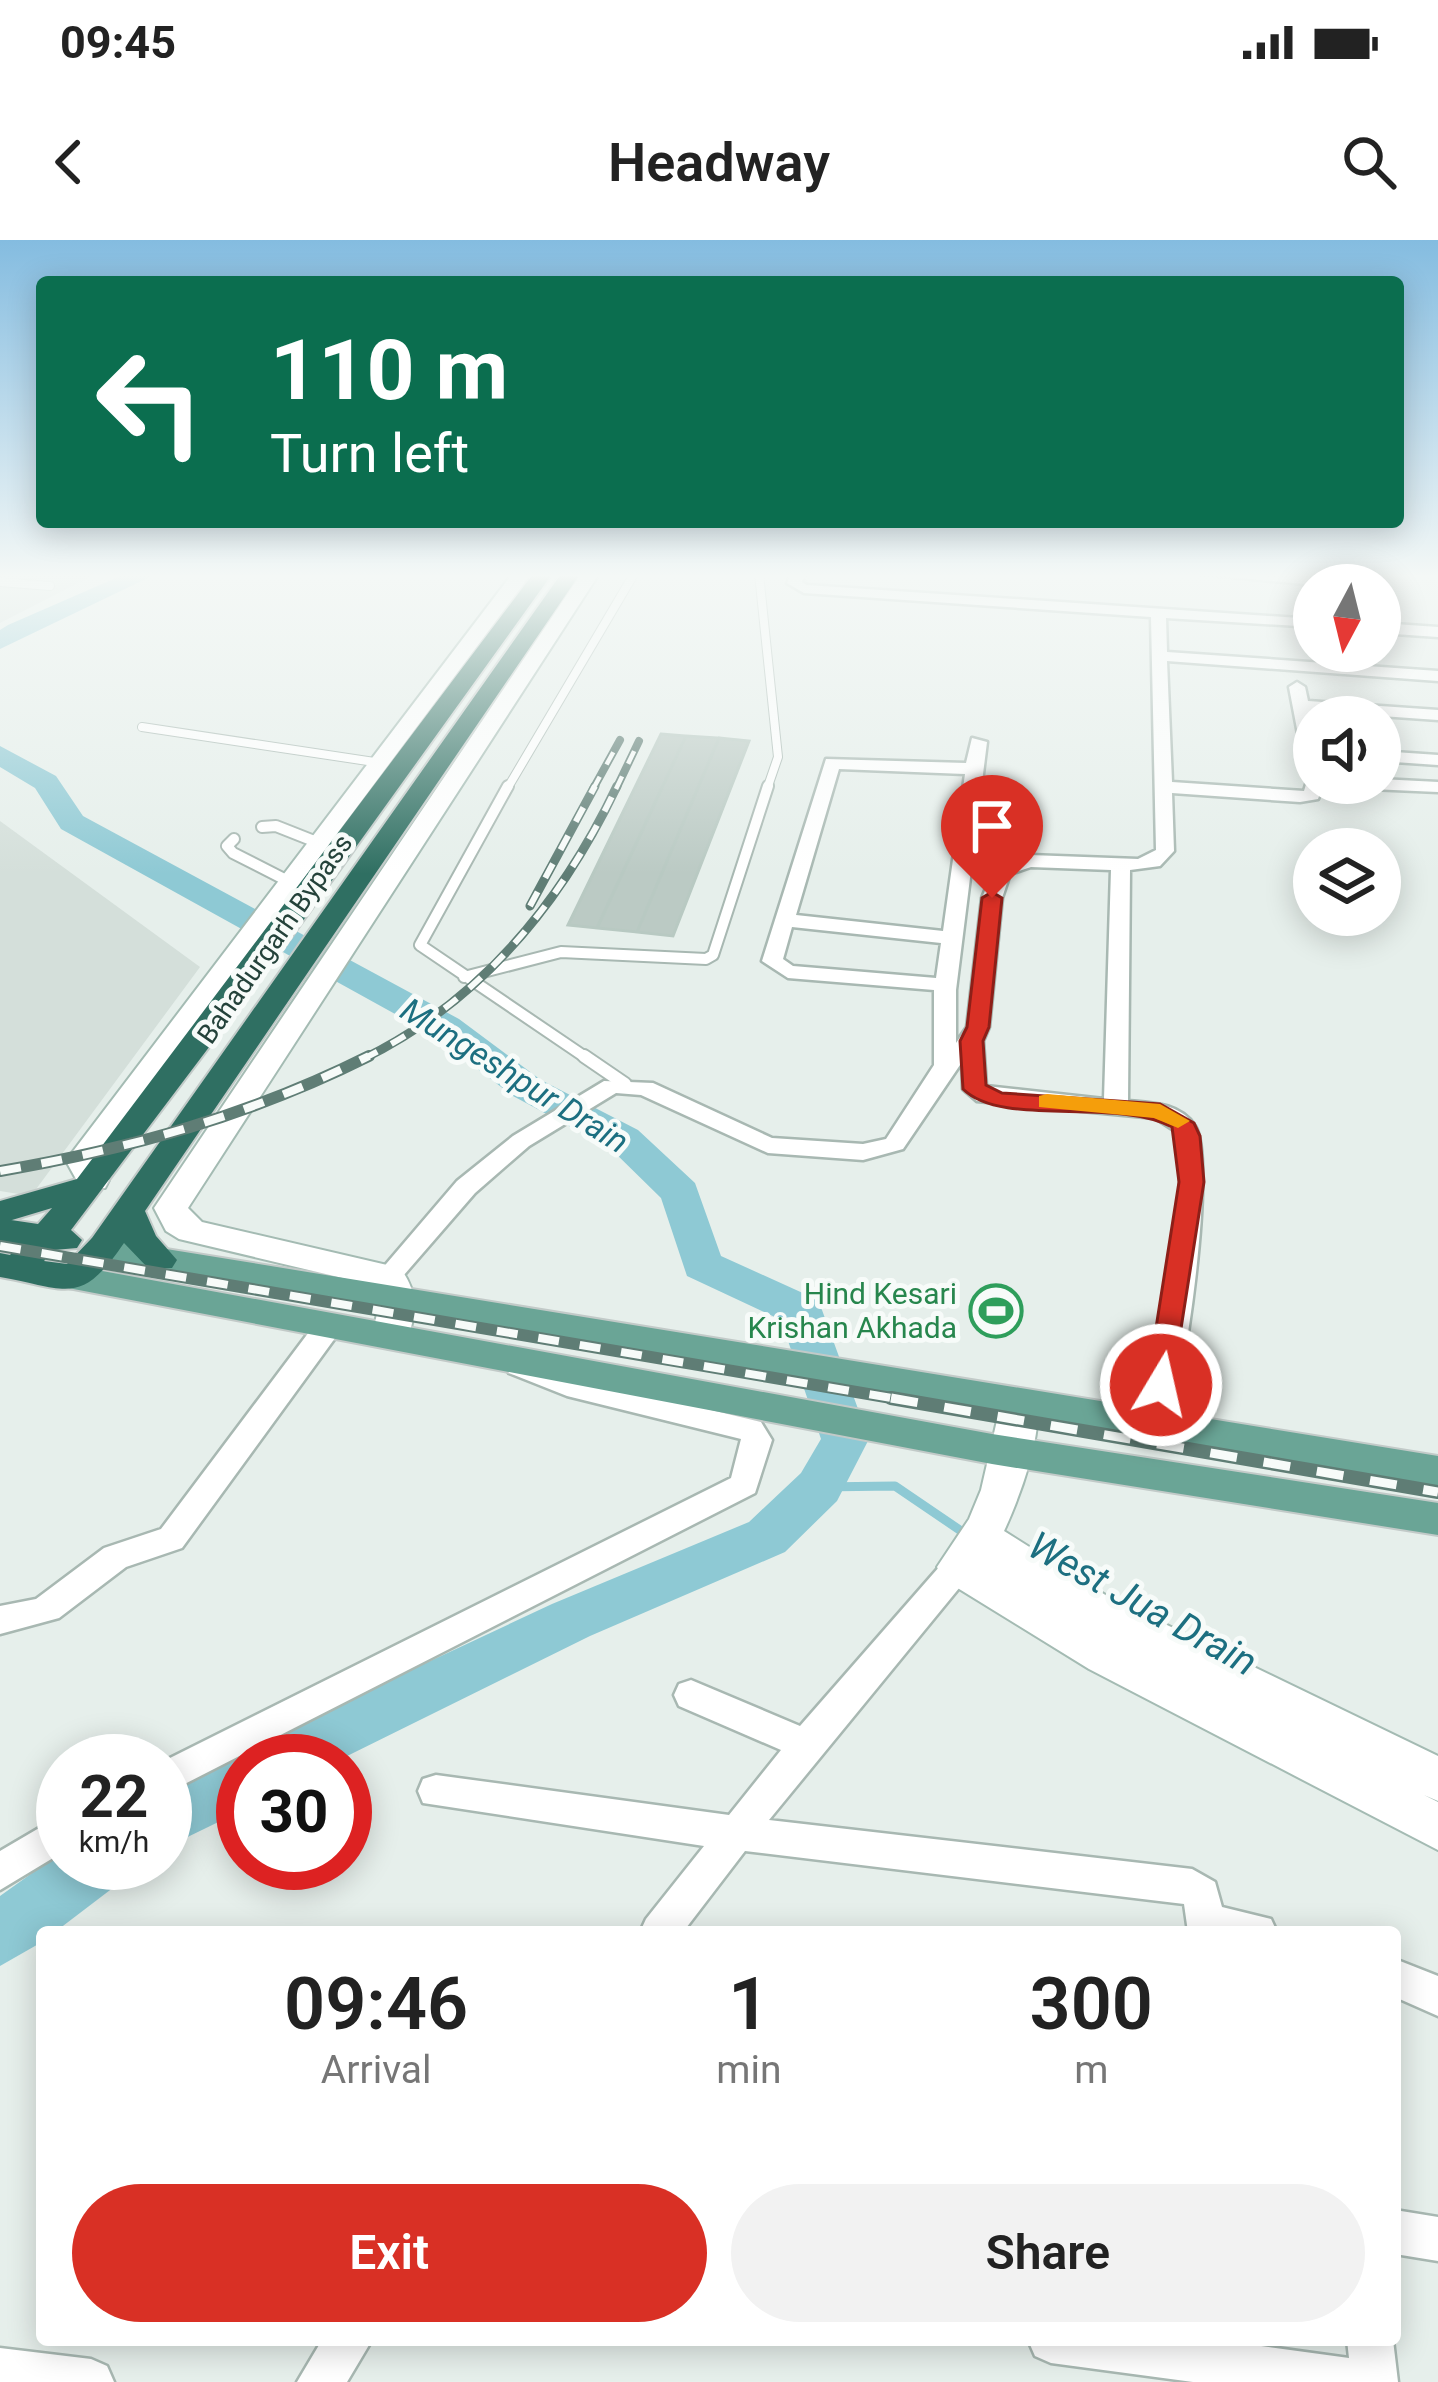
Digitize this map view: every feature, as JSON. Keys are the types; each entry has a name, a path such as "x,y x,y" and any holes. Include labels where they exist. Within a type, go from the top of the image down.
{"highway":[{"name":"Bahadurgarh Bypass","path":"9,1266 49,1237 90,1184 253,947 461,674"},
{"name":"Bahadurgarh Bypass","path":"75,1278 303,984"},
{"path":"0,1212 90,1184"},
{"path":"130,1212 141,1242 160,1260"},
{"path":"0,1229 104,1246"},
{"path":"9,1266 75,1278"}],"main road":[{"path":"280,911 288,881 454,674"},
{"path":"513,674 303,984 182,1184 171,1208 178,1223 191,1231 393,1288 596,1333 1438,1472"},
{"path":"104,1246 160,1260 393,1288"},
{"path":"75,1278 1002,1451 1438,1519"},
{"path":"389,1336 393,1288"},
{"path":"969,1554 1015,1402"},
{"path":"969,1554 1092,1609 1438,1779"},
{"path":"969,1554 1106,1656 1438,1827"}],"street":[{"path":"393,1288 466,1186 521,1142 590,1097 625,1084 646,1088 755,1142 863,1152 894,1144 945,1066 972,1041 978,1027 992,898 1002,870 1030,861 1154,862 1165,851 1161,674"},
{"path":"1401,712 1438,715"},
{"path":"945,1066 946,985 978,742"},
{"path":"1401,757 1438,760"},
{"path":"946,985 778,969 772,961 832,763 976,769"},
{"path":"1401,785 1438,787"},
{"path":"1167,787 1293,796"},
{"path":"1116,1105 1121,864"},
{"path":"783,920 952,938"},
{"path":"972,1041 975,1089 985,1096 1116,1105 1160,1112 1182,1123 1188,1136 1192,1182 1155,1425"},
{"path":"0,1620 30,1618 50,1609 79,1590 106,1563 139,1546 171,1539 328,1327"},
{"path":"192,1764 744,1485 757,1440 751,1430 567,1386 504,1359"},
{"path":"663,1926 806,1744 969,1554"},
{"path":"691,1695 806,1744"},
{"path":"436,1791 735,1833 1192,1887 1202,1895 1206,1926"},
{"path":"0,1872 36,1849"},
{"path":"1401,1981 1438,1996"},
{"path":"1401,2233 1438,2239"},
{"path":"320,2382 345,2346"},
{"path":"1095,2346 1360,2382"},
{"path":"1371,2346 1375,2382"},
{"path":"0,2371 72,2381"}],"lane":[{"path":"575,674 422,941 424,952 625,1084"},
{"path":"464,977 547,953 706,959 713,955 778,757 769,674"},
{"path":"142,727 381,763"},
{"path":"262,827 276,826 319,842"},
{"path":"234,838 227,846 233,853 288,881"}],"shaded area":[{"path":"0,821 200,967 31,1196 0,1191"}],"building":[{"path":"661,734 686,736 597,928 568,925"},
{"path":"686,736 719,738 637,932 597,928"},
{"path":"719,738 749,741 673,936 637,932"}],"waterway":[{"name":"Mungeshpur Drain","path":"0,755 46,782 72,822 446,1027 527,1088 624,1139 680,1193 702,1265 800,1310 845,1439 819,1487 767,1537 571,1620 334,1734"},
{"name":"West Jua Drain","path":"819,1487 895,1486 970,1537"},
{"name":"Mungeshpur Drain","path":"192,1806 216,1794"},
{"name":"Mungeshpur Drain","path":"0,1935 60,1890"}],"railway":[{"path":"593,789 620,740"},
{"path":"616,789 639,741"},
{"path":"530,906 595,786"},
{"path":"365,1058 445,1008 514,944 571,869 617,786"},
{"path":"365,1058 369,1056"},
{"path":"0,1171 96,1152 235,1113 365,1058"},
{"path":"0,1246 909,1401"},
{"path":"891,1398 1438,1492"}],"slow traffic":[{"path":"1047,1101 1116,1105 1160,1112 1178,1121"}],"place":[{"name":"Hind Kesari Krishan Akhada","path":"996,1311"}],"route":[{"path":"992,898 978,1027 972,1041 975,1089 997,1100 1116,1105 1160,1112 1182,1123 1188,1136 1192,1182 1161,1385"}]}
